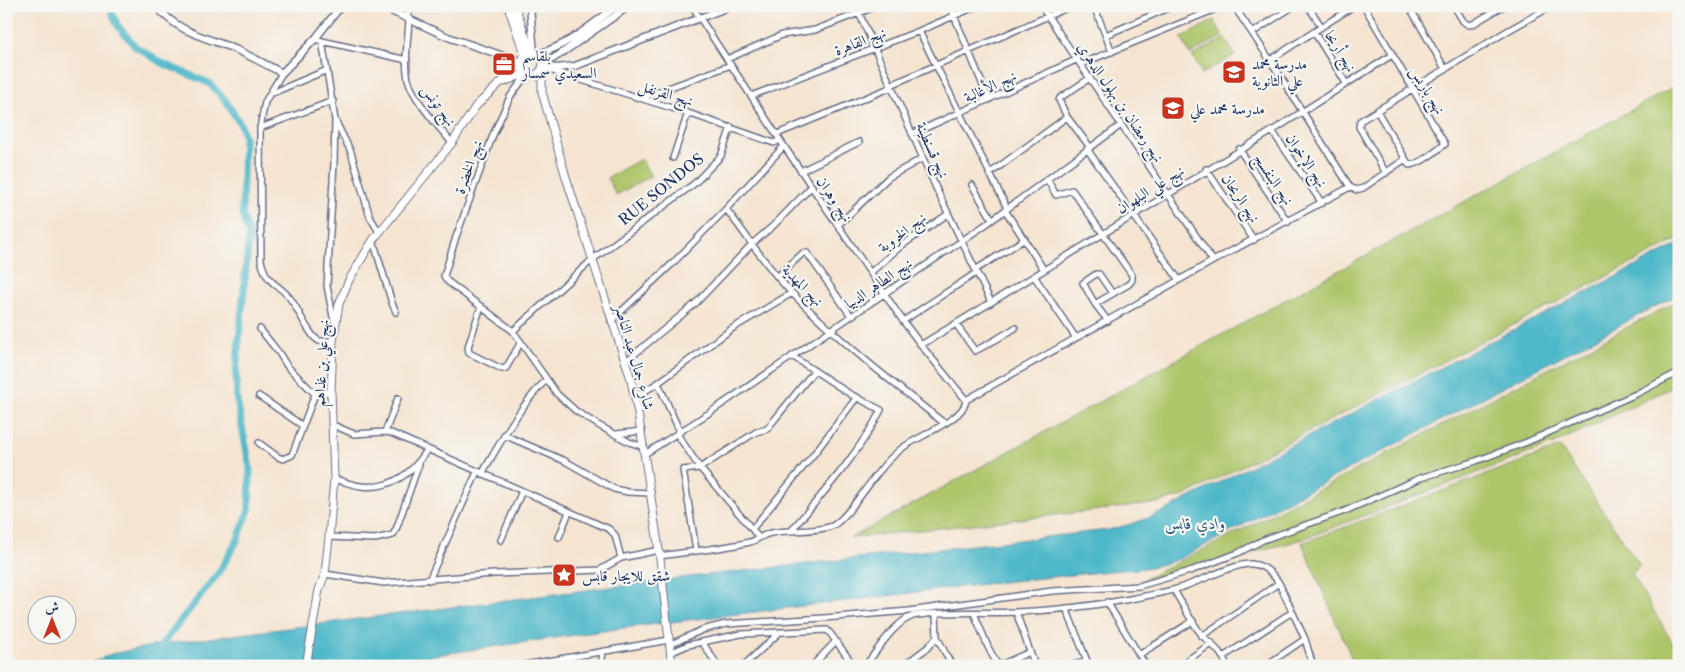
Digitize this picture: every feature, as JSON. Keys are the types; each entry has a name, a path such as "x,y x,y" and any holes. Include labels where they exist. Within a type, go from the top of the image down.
{"main road":[{"path":"508,6 529,57"},
{"path":"515,6 529,57"},
{"path":"529,57 543,60 543,67"},
{"name":"شارع جمال عبد الناصر","path":"529,57 527,74 542,92"},
{"name":"نهج علي بن غذاهم","path":"306,666 319,590 325,574 329,537 334,479 331,392 333,341 338,310 343,294 373,240 452,143 476,106 529,57"},
{"name":"شارع جمال عبد الناصر","path":"543,67 542,92 565,174 635,397 645,450 661,564 672,666"},
{"name":"نهج علي بن غذاهم","path":"499,84 527,74 536,75 543,67"}],"street":[{"path":"157,6 172,22 186,30 238,51 282,73"},
{"path":"333,341 319,341 315,338 290,299 267,279 263,271 260,239 260,128 262,112 268,95 282,73 318,40 341,6"},
{"path":"380,6 476,47 529,57 551,51 562,45 617,6"},
{"name":"نهج تونس","path":"413,6 408,19 406,70 410,86 422,106 452,143"},
{"path":"529,57 530,6"},
{"path":"543,67 629,6"},
{"name":"نهج وهران","path":"692,6 782,143 903,320 966,400"},
{"path":"543,67 575,66 731,6"},
{"name":"نهج قسنطينة","path":"856,6 948,214 992,302"},
{"path":"727,59 782,35 815,30 877,6"},
{"path":"950,6 990,100"},
{"name":"نهج القاهرة","path":"752,96 919,31 977,6"},
{"name":"نهج رمضان بن بهلول الدهري","path":"1042,6 1213,260"},
{"path":"777,134 1071,6"},
{"path":"1094,6 1112,52"},
{"path":"1106,36 1173,6"},
{"name":"نهج الأغالبة","path":"912,134 1079,62 1112,52 1224,6"},
{"path":"1234,6 1350,188"},
{"path":"1252,33 1294,6"},
{"path":"1308,6 1321,26"},
{"path":"1270,60 1354,6"},
{"name":"نهج باريس","path":"1364,6 1445,143 1412,166 1409,166 1404,160"},
{"path":"1409,6 1445,69"},
{"path":"1454,6 1463,21 1468,25 1473,24 1503,6"},
{"path":"1386,173 1359,126 1360,120 1552,6"},
{"path":"919,31 1006,209 1044,270"},
{"name":"نهج أريحا","path":"1314,32 1346,84"},
{"path":"318,40 407,60"},
{"path":"318,40 327,70 334,120 334,164 327,286 335,325"},
{"name":"نهج علي البلهوان","path":"921,345 1392,55"},
{"path":"641,98 731,65"},
{"name":"نهج القرنفل","path":"543,67 731,127 774,143 782,143"},
{"path":"268,95 327,70"},
{"name":"نهج الخضرة","path":"481,306 447,280 444,273 493,135 510,98 527,74"},
{"path":"1090,78 1059,99 1059,102 1067,117 1179,280"},
{"path":"260,128 332,101"},
{"path":"325,574 384,583 494,574 600,570 621,558 750,542 768,534 825,528 836,524 882,468 896,454 962,410 966,400 1213,260 1350,188 1359,189 1404,160 1376,111"},
{"path":"673,158 688,113"},
{"path":"989,174 1067,117"},
{"path":"334,120 348,145 370,217 379,232"},
{"name":"نهج الطاهر الدبيا","path":"645,450 679,433 831,330 961,241 1121,125"},
{"name":"RUE SONDOS","path":"513,331 592,260 695,183 721,156 731,127"},
{"name":"نهج الإخوان","path":"1272,130 1322,204"},
{"path":"802,171 859,142"},
{"path":"611,320 673,263 726,209 782,143"},
{"name":"نهج البنفسج","path":"1239,149 1288,222"},
{"path":"838,225 888,177 923,158"},
{"name":"نهج الريحان","path":"1206,169 1254,240"},
{"path":"1047,179 1056,195 1072,190 1132,277 1129,284 1095,304"},
{"path":"972,185 992,219"},
{"path":"625,362 696,304 752,244 774,225 812,186"},
{"name":"نهج المهدية","path":"726,209 777,277 792,293 831,330 944,423"},
{"name":"نهج الخروبة","path":"871,272 901,246 948,214"},
{"path":"373,240 396,312"},
{"path":"903,320 1025,240"},
{"path":"777,277 803,253 807,253 851,316"},
{"path":"1108,320 1095,304 1083,283 1099,274 1112,293"},
{"path":"1034,276 1076,338"},
{"path":"635,397 658,383 733,328 792,293"},
{"path":"521,342 506,368 502,369 469,353 468,347 481,306 513,331 521,342 546,380 557,394 576,411 613,434 645,450"},
{"path":"956,324 975,350 992,343 1016,328"},
{"path":"260,329 287,366 315,394"},
{"path":"791,531 838,476 881,411 857,398 792,356"},
{"path":"696,550 683,470 700,468 756,432 767,429 814,371"},
{"path":"519,666 669,639 726,624 909,610 1052,591 1139,586 1152,583 1190,571 1238,553 1263,540 1346,511 1420,478 1476,461 1527,442 1636,394 1679,372"},
{"path":"430,580 479,473 532,394 546,380"},
{"path":"658,383 679,433 700,468 759,538"},
{"path":"315,394 331,392"},
{"path":"259,443 278,457 288,458 292,455 315,394"},
{"path":"259,396 303,426"},
{"path":"385,432 398,398"},
{"path":"752,529 857,398"},
{"path":"332,425 354,434 385,432 398,436 613,532 621,558"},
{"path":"613,434 642,431"},
{"path":"504,435 565,461 614,489 651,493"},
{"path":"329,537 375,539 393,535 418,464 427,450"},
{"path":"334,479 362,486 380,485 400,479 418,464"},
{"path":"501,540 522,491"},
{"path":"559,537 569,512"},
{"path":"866,666 903,620 920,614 1016,612 1107,602 1174,590 1247,564 1256,565 1274,575 1305,639 1313,666"},
{"path":"1202,636 1279,583"},
{"path":"1174,590 1202,636 1212,643 1223,657 1227,666"},
{"path":"1107,602 1146,666"},
{"path":"1066,608 1088,664 1066,666"},
{"path":"1016,612 1035,666"},
{"path":"1223,657 1292,612"},
{"path":"974,613 988,648 998,666 1030,652"},
{"path":"936,614 937,637 952,666"},
{"path":"1138,655 1193,621"},
{"path":"670,653 688,645 732,635 827,630 854,666"},
{"path":"743,666 779,633"},
{"path":"905,665 927,648 937,637"},
{"path":"1265,666 1305,639"},
{"path":"812,666 836,641"},
{"path":"702,642 718,666"},
{"path":"1179,666 1212,643"},
{"path":"601,666 603,652"}],"green space":[{"path":"1214,20 1223,36 1190,54 1181,38"},
{"path":"1225,38 1235,55 1202,74 1192,56"},
{"path":"1679,84 1679,239 1184,496 1152,504 851,538"},
{"path":"641,159 651,176 616,195 607,178"},
{"path":"1679,300 1679,384 1556,443 1300,540 1141,581 1248,527"},
{"path":"1560,447 1640,566 1632,574 1679,654 1679,666 1355,666 1302,543"}],"water":[{"name":"وادي قابس","path":"1679,244 1679,294 1179,559 1164,564 1135,569 993,583 631,627 359,666 85,666 111,654 162,644 689,577 1108,530 1148,518 1166,510"}],"waterway":[{"path":"109,6 118,26 136,47 164,64 209,83 225,100 241,125 244,138 242,214 249,236 236,372 237,400 250,468 249,510 237,541 217,575 162,644"}],"place":[{"name":"بلقاسم السعيدي سمسار","path":"504,64"},
{"name":"مدرسة محمد علي الثانوية","path":"1234,72"},
{"name":"مدرسة محمد علي","path":"1173,108"},
{"name":"شقق للايجار قابس","path":"564,575"}]}
